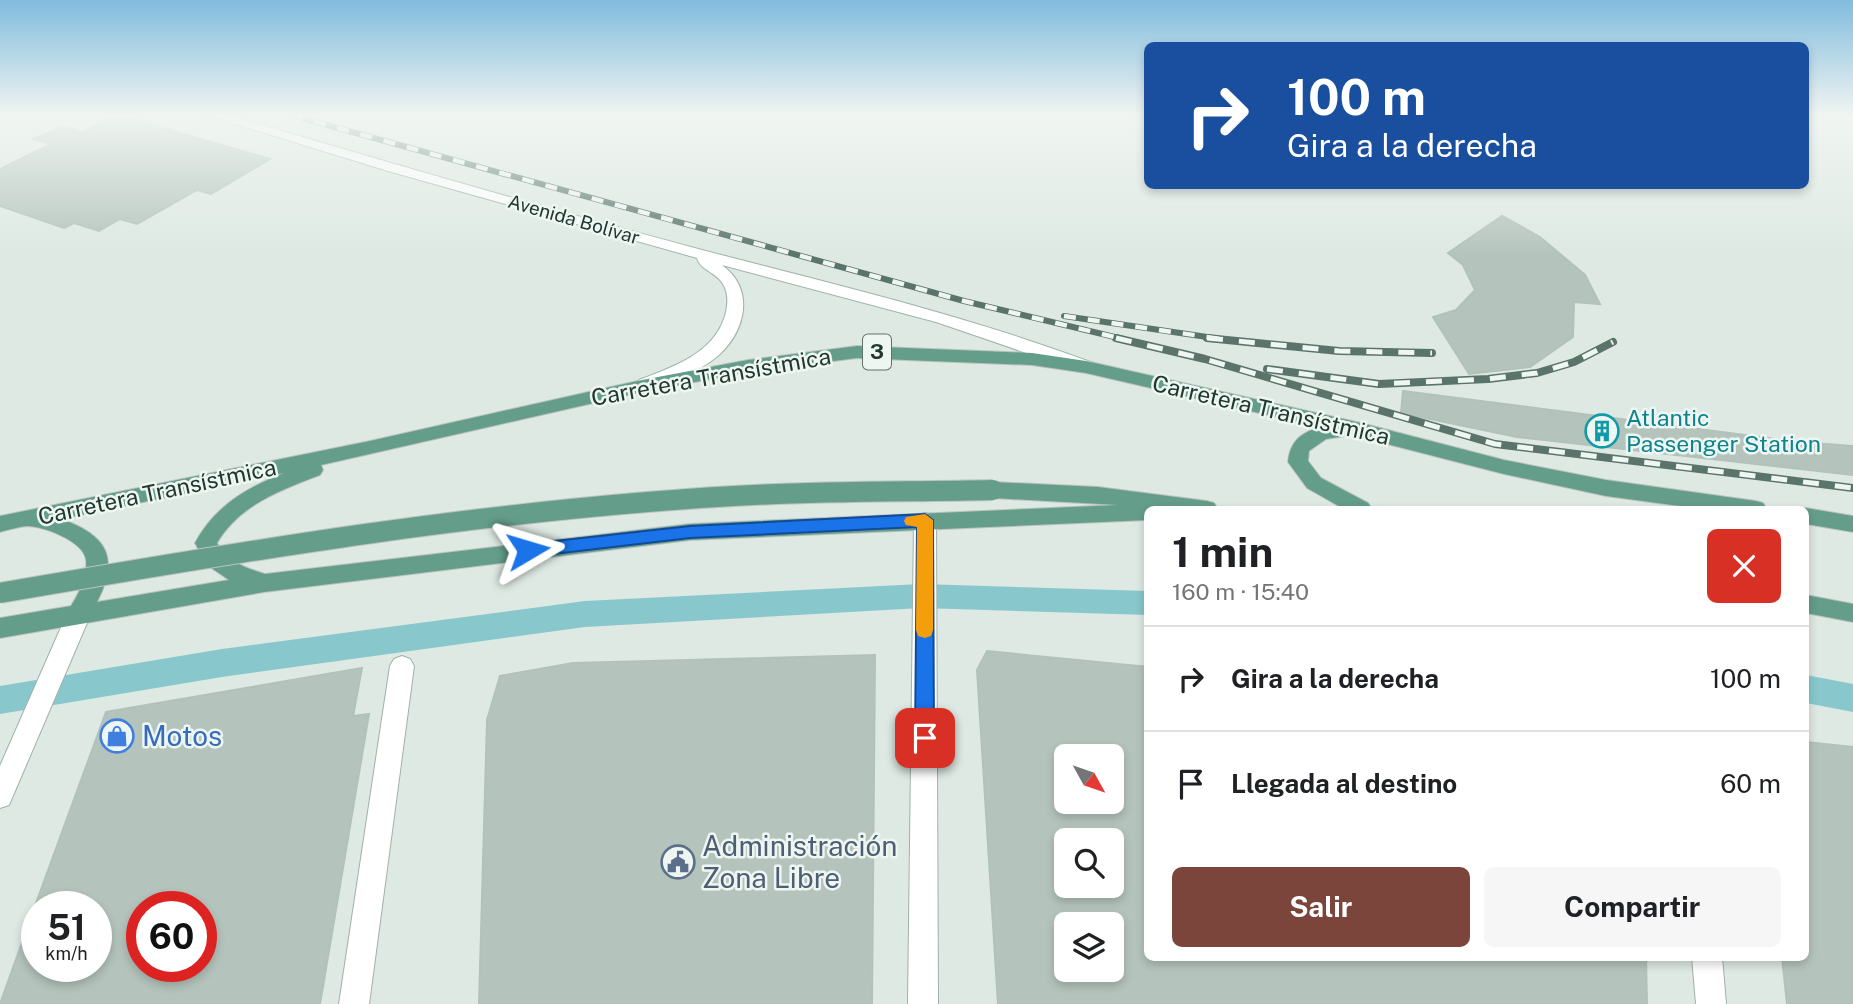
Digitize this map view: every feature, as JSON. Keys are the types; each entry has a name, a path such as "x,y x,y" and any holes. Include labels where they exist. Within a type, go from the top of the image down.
{"main road":[{"name":"Avenida Bolívar","path":"375,162 694,252 952,320 1023,342 1086,368"},
{"name":"Avenida Bolívar","path":"642,386 685,370 715,349 732,330 738,296 728,278 694,252"},
{"name":"Carretera Transístmica","path":"0,524 370,448 642,386 748,366 857,352 942,353 1032,359 1086,368 1361,430 1504,467 1606,488 1735,506"},
{"path":"1356,506 1314,483 1301,468 1297,455 1304,443 1318,434 1361,430"},
{"path":"264,583 228,570 211,557 206,543 214,526 240,504 278,484 370,448"},
{"path":"0,593 293,543 478,519 734,496 993,490 1098,495 1184,506"},
{"path":"0,628 264,583 690,532 1144,512"},
{"path":"1809,517 1853,524"},
{"path":"0,796 97,576 97,555 88,539 68,528 26,519"},
{"path":"923,1004 925,520"},
{"path":"1809,605 1853,613"},
{"path":"354,1004 402,666"},
{"path":"1707,961 1710,1004"}],"building":[{"path":"15,162 265,162 211,194 197,190 137,224 120,219 99,231 74,223 64,228 0,206 0,169"},
{"path":"1502,216 1540,237 1585,275 1600,304 1574,302 1573,337 1530,367 1469,374 1433,317 1456,310 1475,290 1463,265 1448,253"},
{"name":"Atlantic Passenger Station","path":"1403,391 1799,442 1853,446 1853,475 1517,437 1401,413"},
{"path":"987,651 1144,667 1144,961 1646,961 1647,1004 998,1004 977,670"},
{"name":"Administración Zona Libre","path":"875,655 872,1004 479,1004 487,720 500,676 573,663"},
{"path":"362,668 353,716 369,714 320,1004 0,1004 21,945 21,982 112,982 112,891 40,891 106,712"},
{"path":"1809,742 1853,747 1853,1004 1787,1004 1782,961 1809,961"}],"waterway":[{"path":"0,700 222,663 585,614 921,596 1144,603"},
{"path":"1809,690 1853,698"}],"railway":[{"path":"461,162 964,301 1123,339"},
{"path":"1064,316 1221,339"},
{"path":"1116,338 1205,359 1495,444 1853,488"},
{"path":"1207,338 1339,351 1432,353"},
{"path":"1267,369 1379,384 1488,379 1537,373 1574,362 1613,342"}],"slow traffic":[{"path":"912,521 925,520 925,630"}],"place":[{"name":"Atlantic Passenger Station","path":"1602,431"},
{"name":"Motos","path":"117,736"},
{"name":"Administración Zona Libre","path":"678,862"}],"route":[{"path":"528,550 690,532 925,520 925,738"}]}
